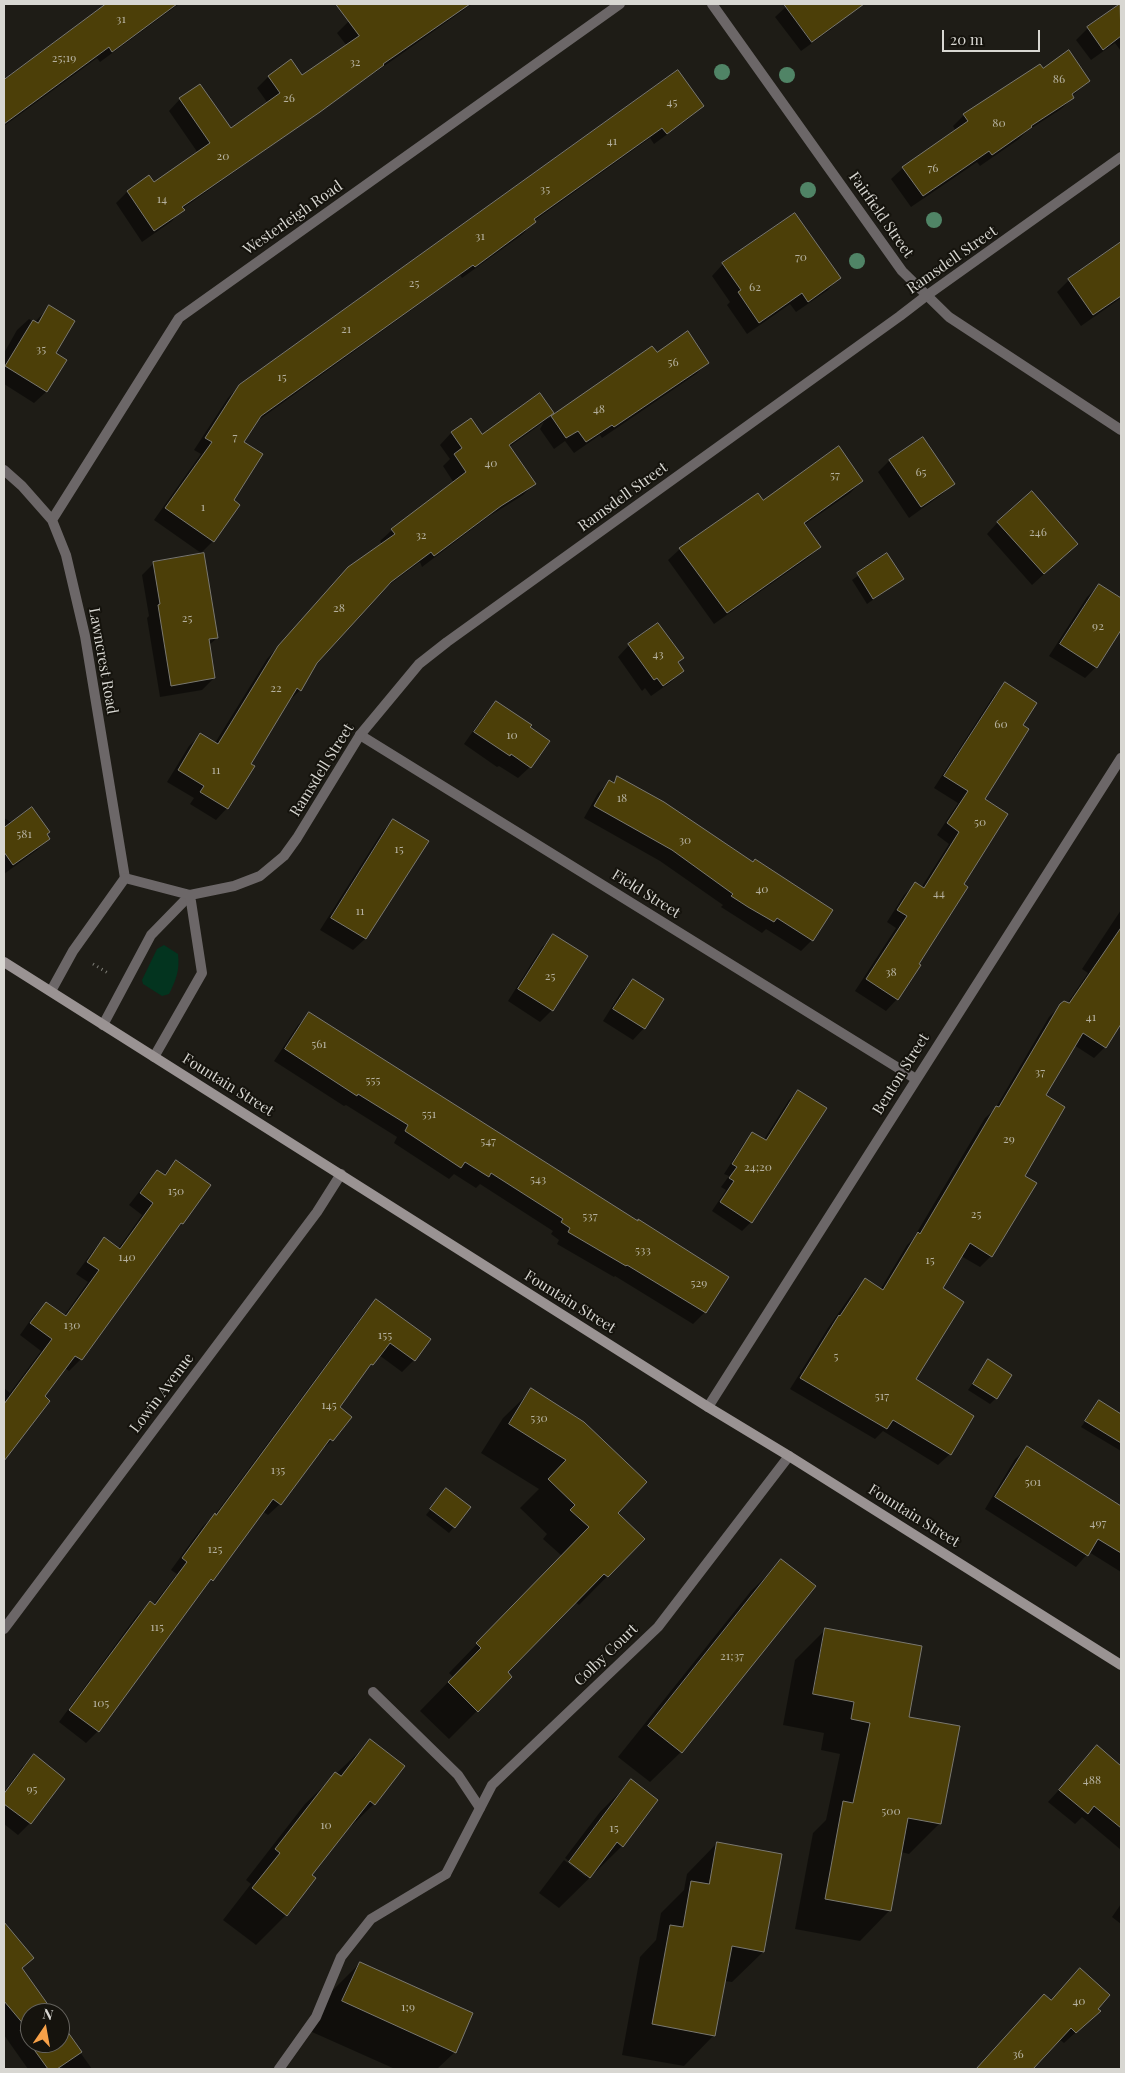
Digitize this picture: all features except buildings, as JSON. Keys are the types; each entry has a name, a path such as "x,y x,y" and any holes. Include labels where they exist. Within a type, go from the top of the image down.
{"main road":[{"name":"Fountain Street","path":"4,962 708,1407 1121,1665"}],"street":[{"name":"Westerleigh Road","path":"52,520 178,318 620,4"},
{"name":"Fairfield Street","path":"712,4 902,271 926,296 955,321 1121,430"},
{"name":"Ramsdell Street","path":"125,878 190,896 248,881 260,876 284,856 298,838 360,735 419,664 446,642 1121,157"},
{"name":"Lawncrest Road","path":"4,470 22,486 52,520 66,555 85,636 125,878"},
{"name":"Field Street","path":"360,735 916,1079"},
{"name":"Benton Street","path":"708,1407 1121,758"},
{"path":"51,991 73,951 125,878"},
{"path":"103,1024 151,935 190,896"},
{"path":"154,1057 202,973 190,896"},
{"name":"Lowin Avenue","path":"4,1629 317,1212 341,1174"},
{"name":"Colby Court","path":"279,2069 316,2017 341,1957 371,1919 446,1874 492,1785 658,1627 789,1456"},
{"path":"373,1692 458,1775 480,1808"}],"green space":[{"path":"164,945 178,954 178,970 169,994 162,996 143,984 142,980 157,949"}]}
